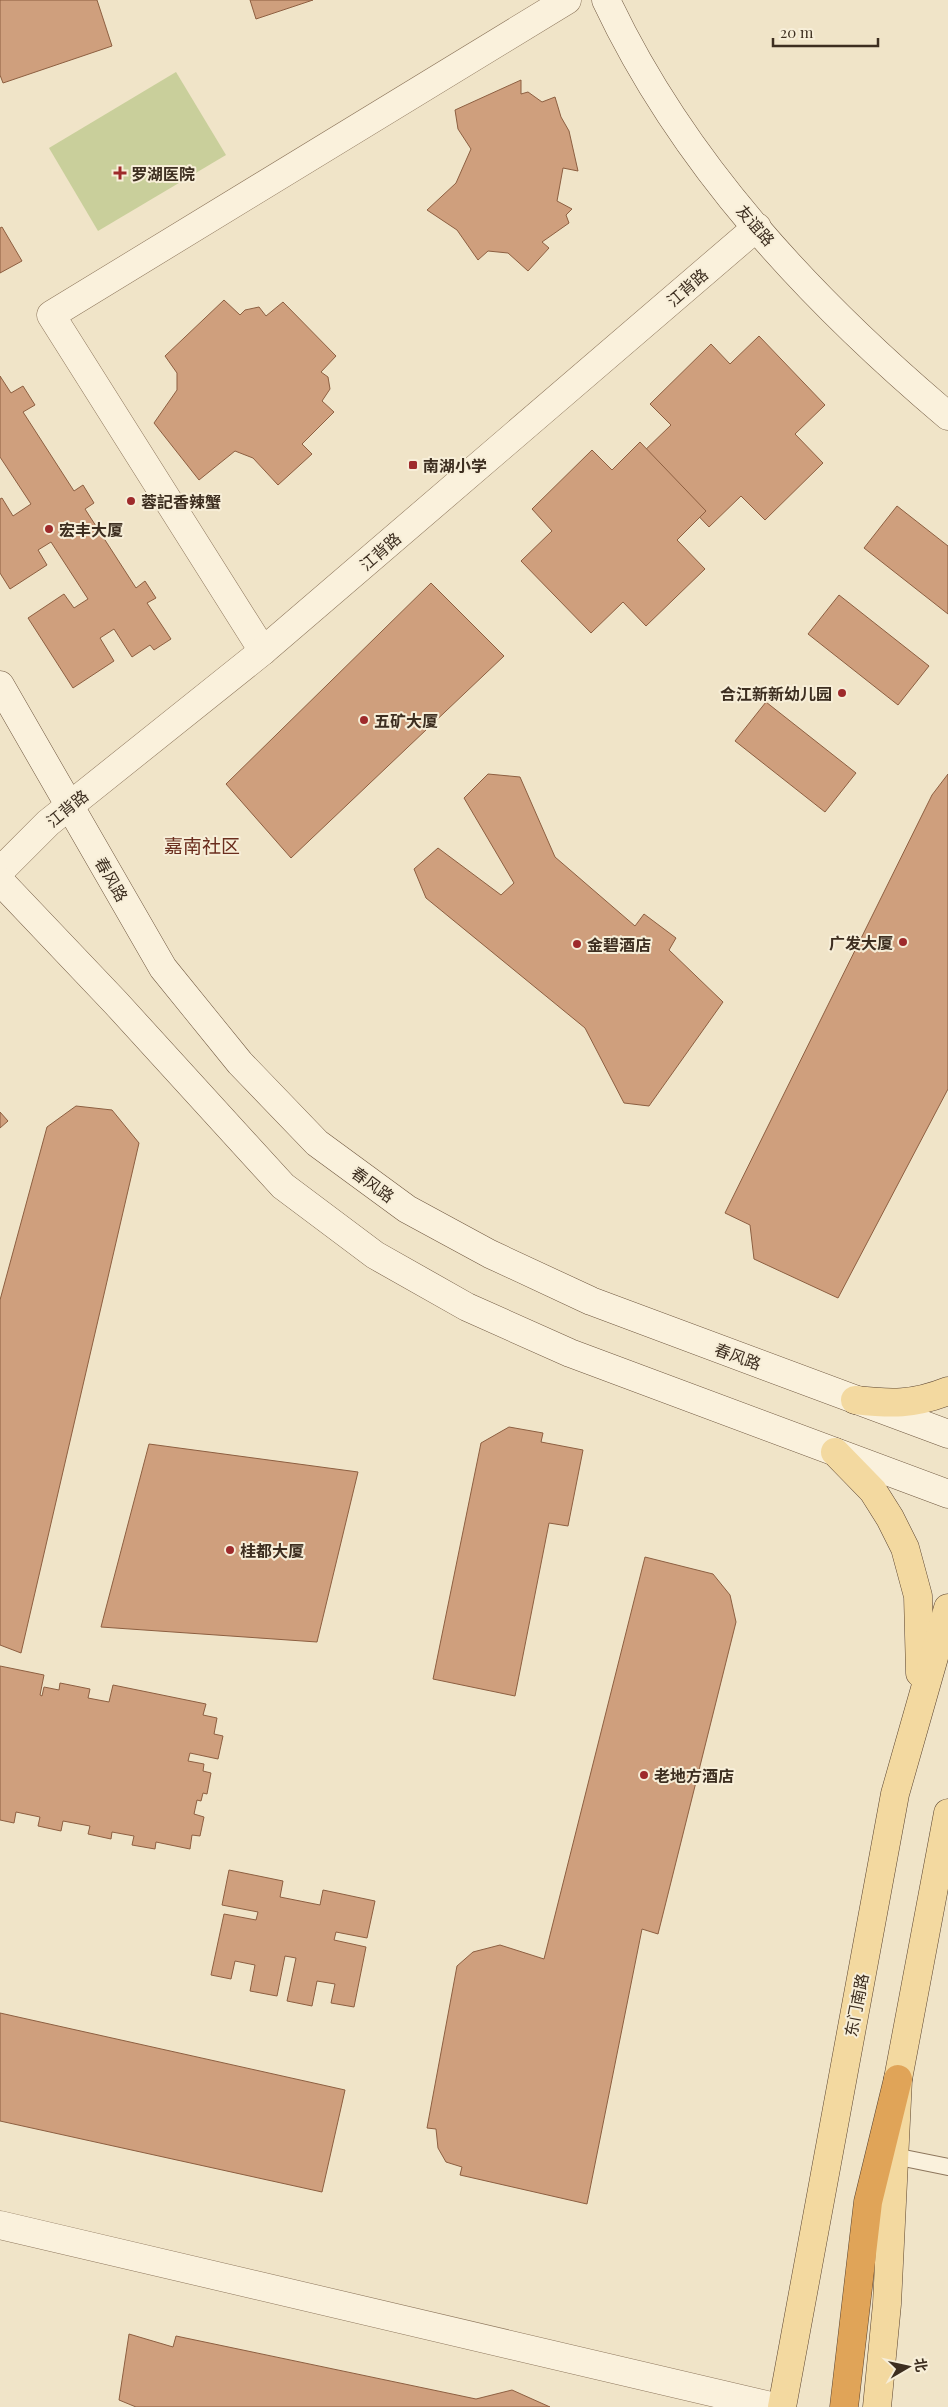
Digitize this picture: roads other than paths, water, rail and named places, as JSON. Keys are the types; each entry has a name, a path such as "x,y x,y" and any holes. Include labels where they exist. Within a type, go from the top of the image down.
{"highway":[{"path":"844,2407 868,2202 898,2079"}],"main road":[{"path":"855,1400 896,1404 932,1397 948,1391"},
{"path":"835,1452 873,1491 890,1518 905,1548 918,1596 920,1702"},
{"name":"东门南路","path":"782,2407 895,1794 948,1608"},
{"path":"878,2407 887,2304 898,2079 948,1813"}],"street":[{"path":"263,652 51,314 567,0"},
{"name":"友谊路","path":"606,0 625,40 665,106 711,172 826,304 895,370 948,416"},
{"name":"江背路","path":"0,871 48,823 263,652 757,227"},
{"name":"春风路","path":"0,685 163,968 240,1063 317,1143 407,1209 498,1258 591,1301 948,1434"},
{"path":"0,880 116,1003 283,1186 375,1255 467,1307 570,1353 948,1494"},
{"path":"0,2225 775,2407"}],"lane":[{"path":"894,2156 948,2167"}],"place":[{"name":"罗湖医院","path":"120,173"},
{"name":"南湖小学","path":"413,465"},
{"name":"蓉記香辣蟹","path":"131,501"},
{"name":"宏丰大厦","path":"49,529"},
{"name":"合江新新幼儿园","path":"842,693"},
{"name":"五矿大厦","path":"364,720"},
{"name":"广发大厦","path":"903,942"},
{"name":"金碧酒店","path":"577,944"},
{"name":"桂都大厦","path":"230,1550"},
{"name":"老地方酒店","path":"644,1775"}],"district":[{"name":"嘉南社区","path":"202,845"}]}
